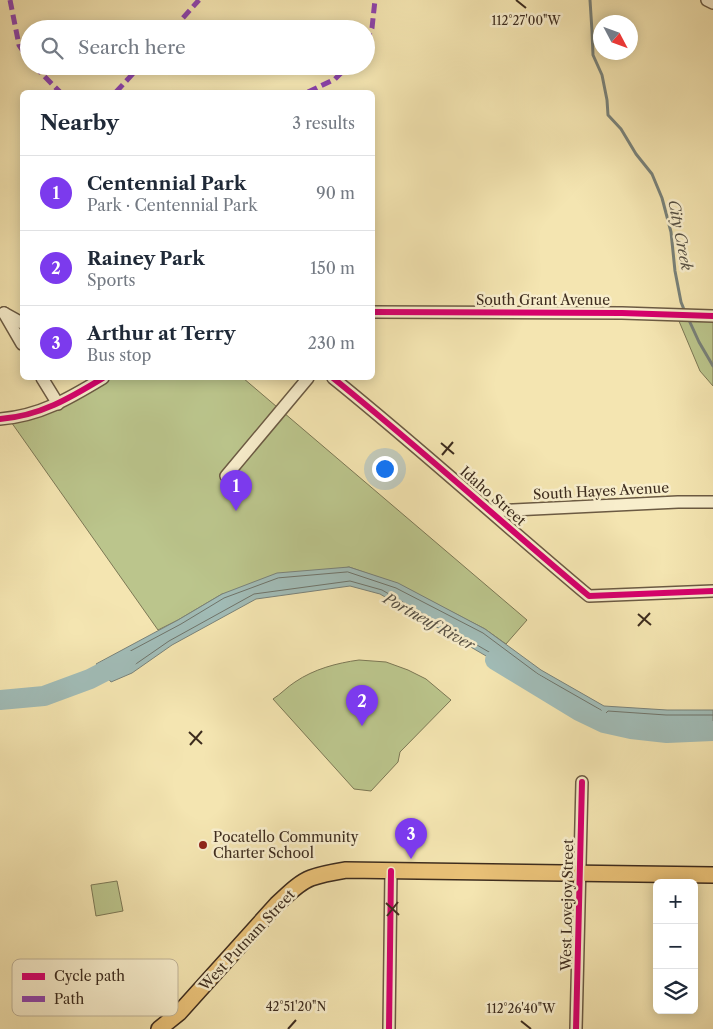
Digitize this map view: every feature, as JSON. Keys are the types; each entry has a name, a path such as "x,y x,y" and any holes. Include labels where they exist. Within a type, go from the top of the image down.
{"main road":[{"name":"West Putnam Street","path":"178,1014 270,911 293,890 310,878 324,874 346,870 713,875"},
{"name":"West Putnam Street","path":"163,1028 176,1016"}],"street":[{"path":"707,0 713,3"},
{"path":"2,311 20,322"},
{"path":"2,311 20,341"},
{"name":"South Grant Avenue","path":"375,312 622,313 713,316"},
{"path":"43,380 58,404"},
{"path":"0,419 34,413 58,404 100,380"},
{"path":"226,476 306,380"},
{"name":"Idaho Street","path":"336,380 589,596 713,591"},
{"name":"South Hayes Avenue","path":"491,511 713,502"},
{"name":"West Lovejoy Street","path":"576,1029 582,782"},
{"path":"389,1029 391,871"}],"green space":[{"path":"676,314 713,316 713,386 700,371"},
{"path":"98,380 245,380 527,620 506,644 485,629 398,584 349,567 222,594 158,630 9,419"},
{"path":"359,660 386,662 408,670 426,679 451,700 400,752 398,762 371,791 354,789 273,699 302,677 334,665"},
{"path":"117,881 123,911 96,916 91,885"}],"water":[{"path":"349,567 398,583 485,629 541,670 604,706 667,710 713,710 713,729 667,733 594,719 380,594 350,586 256,599 172,645 132,673 111,682 96,664 222,594 277,573"}],"waterway":[{"name":"City Creek","path":"590,0 593,55 602,75 608,115 621,129 636,154 652,174 662,198 671,232 675,271 681,302 685,312"},
{"name":"City Creek","path":"688,318 713,366"},
{"name":"Portneuf River","path":"0,700 44,696 90,679 127,660"},
{"name":"Portneuf River","path":"495,660 579,711 604,723 631,729 667,733 713,731"}],"marked path":[{"path":"10,0 20,46"},
{"path":"181,20 199,0"},
{"path":"373,20 375,0"},
{"path":"43,75 58,90"},
{"path":"118,90 132,75"},
{"path":"312,90 335,79 339,75"}],"cycle path":[{"path":"375,312 622,313 713,316"},
{"path":"0,419 28,414 54,405 99,380"},
{"path":"335,380 398,431 589,596 713,591"},
{"path":"576,1029 582,782"},
{"path":"389,1029 391,871"}],"place":[{"name":"Centennial Park","path":"236,511"},
{"name":"Rainey Park","path":"362,726"},
{"name":"Pocatello Community Charter School","path":"203,845"},
{"name":"Arthur at Terry","path":"411,859"}]}
